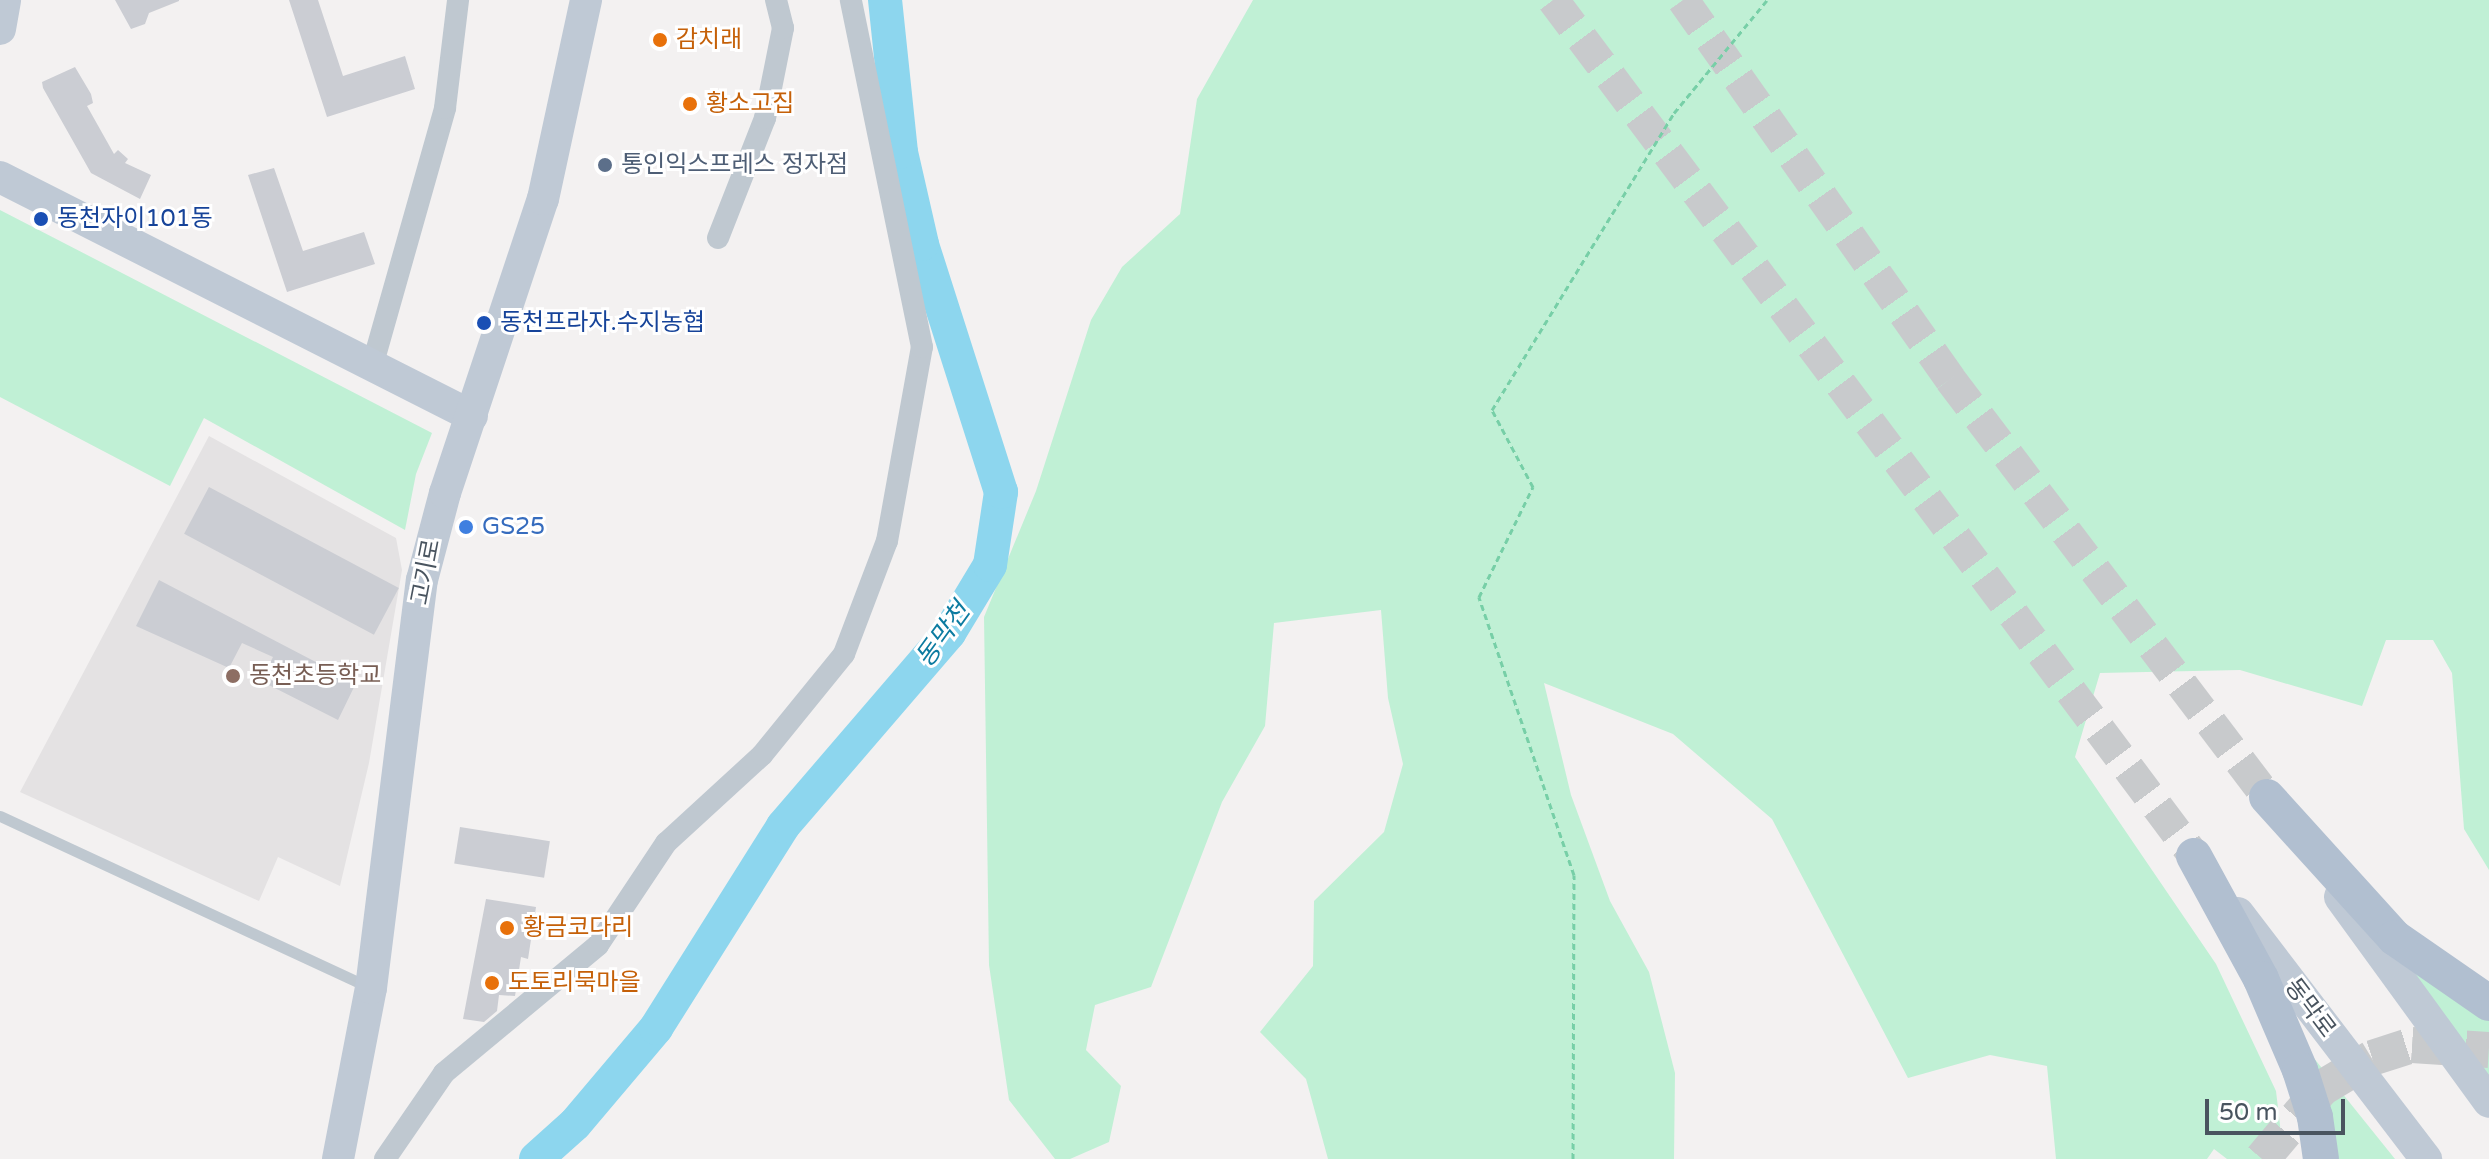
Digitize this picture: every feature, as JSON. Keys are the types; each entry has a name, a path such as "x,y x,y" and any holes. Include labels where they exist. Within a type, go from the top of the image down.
{"main road":[{"path":"2267,797 2395,938 2489,1003"},
{"path":"2194,856 2261,979 2300,1070 2315,1117 2321,1159"},
{"path":"2300,1070 2310,1159"}],"street":[{"path":"0,29 5,0"},
{"path":"373,363 445,108 458,0"},
{"name":"고기로","path":"338,1159 371,988 422,580 543,199 586,0"},
{"path":"718,238 765,118 783,28 776,0"},
{"path":"385,1159 444,1073 598,945 666,843 762,755 844,654 887,541 922,347 851,0"},
{"path":"0,177 15,191 373,363 472,416"},
{"path":"2267,797 2489,1102"},
{"name":"동막로","path":"2194,856 2426,1159"}],"lane":[{"path":"0,816 371,988"}],"path":[{"path":"1573,1159 1574,875 1479,597 1533,487 1492,410 1674,113 1767,0"}],"shaded area":[{"name":"동천초등학교","path":"209,436 396,538 402,570 369,763 340,886 278,857 259,901 20,792"}],"green space":[{"path":"1253,0 2489,0 2489,870 2464,829 2452,673 2433,640 2386,640 2362,706 2240,670 2100,673 2075,757 2216,964 2276,1091 2284,1159 2227,1159 2214,1149 2207,1159 2056,1159 2047,1066 1990,1055 1908,1078 1772,819 1673,734 1544,683 1571,795 1610,901 1649,972 1675,1073 1674,1159 1328,1159 1306,1079 1260,1032 1313,966 1314,901 1384,832 1403,764 1388,698 1381,610 1274,623 1265,726 1222,802 1151,987 1095,1005 1086,1050 1121,1086 1109,1142 1070,1159 1055,1159 1009,1100 989,965 984,617 1036,491 1091,320 1122,267 1180,214 1197,99"},
{"path":"0,210 432,433 416,474 405,530 204,418 170,486 0,397"},
{"path":"2406,962 2489,1011 2489,1078"},
{"path":"2313,1057 2395,1159 2333,1159"}],"building":[{"path":"115,0 179,1 149,13 145,24 131,29"},
{"path":"289,0 318,0 343,76 405,56 415,89 327,117"},
{"path":"75,67 91,94 93,103 87,106 114,154 118,150 128,159 125,163 151,175 140,199 91,173 43,88 42,82"},
{"path":"274,168 303,251 364,232 375,264 287,292 248,175"},
{"path":"209,487 399,588 374,635 184,534"},
{"path":"159,580 356,683 338,720 261,681 273,657 242,643 229,668 136,626"},
{"path":"460,827 550,841 544,878 454,864"},
{"path":"486,899 536,907 528,959 521,957 515,996 499,995 497,1011 484,1022 463,1019"}],"waterway":[{"name":"동막천","path":"536,1159 575,1124 656,1028 783,826 949,633 990,565 1001,492 922,244 901,152 885,0"}],"tunnel":[{"path":"1553,0 2194,856"},
{"path":"1683,0 1950,379 2267,797"},
{"path":"2262,1159 2322,1088 2372,1058 2412,1045 2489,1050"}],"place":[{"name":"감치래","path":"660,40"},
{"name":"황소고집","path":"690,104"},
{"name":"통인익스프레스 정자점","path":"605,165"},
{"name":"동천자이101동","path":"41,219"},
{"name":"동천프라자.수지농협","path":"484,323"},
{"name":"GS25","path":"466,527"},
{"name":"동천초등학교","path":"233,676"},
{"name":"황금코다리","path":"507,928"},
{"name":"도토리묵마을","path":"492,983"}]}
